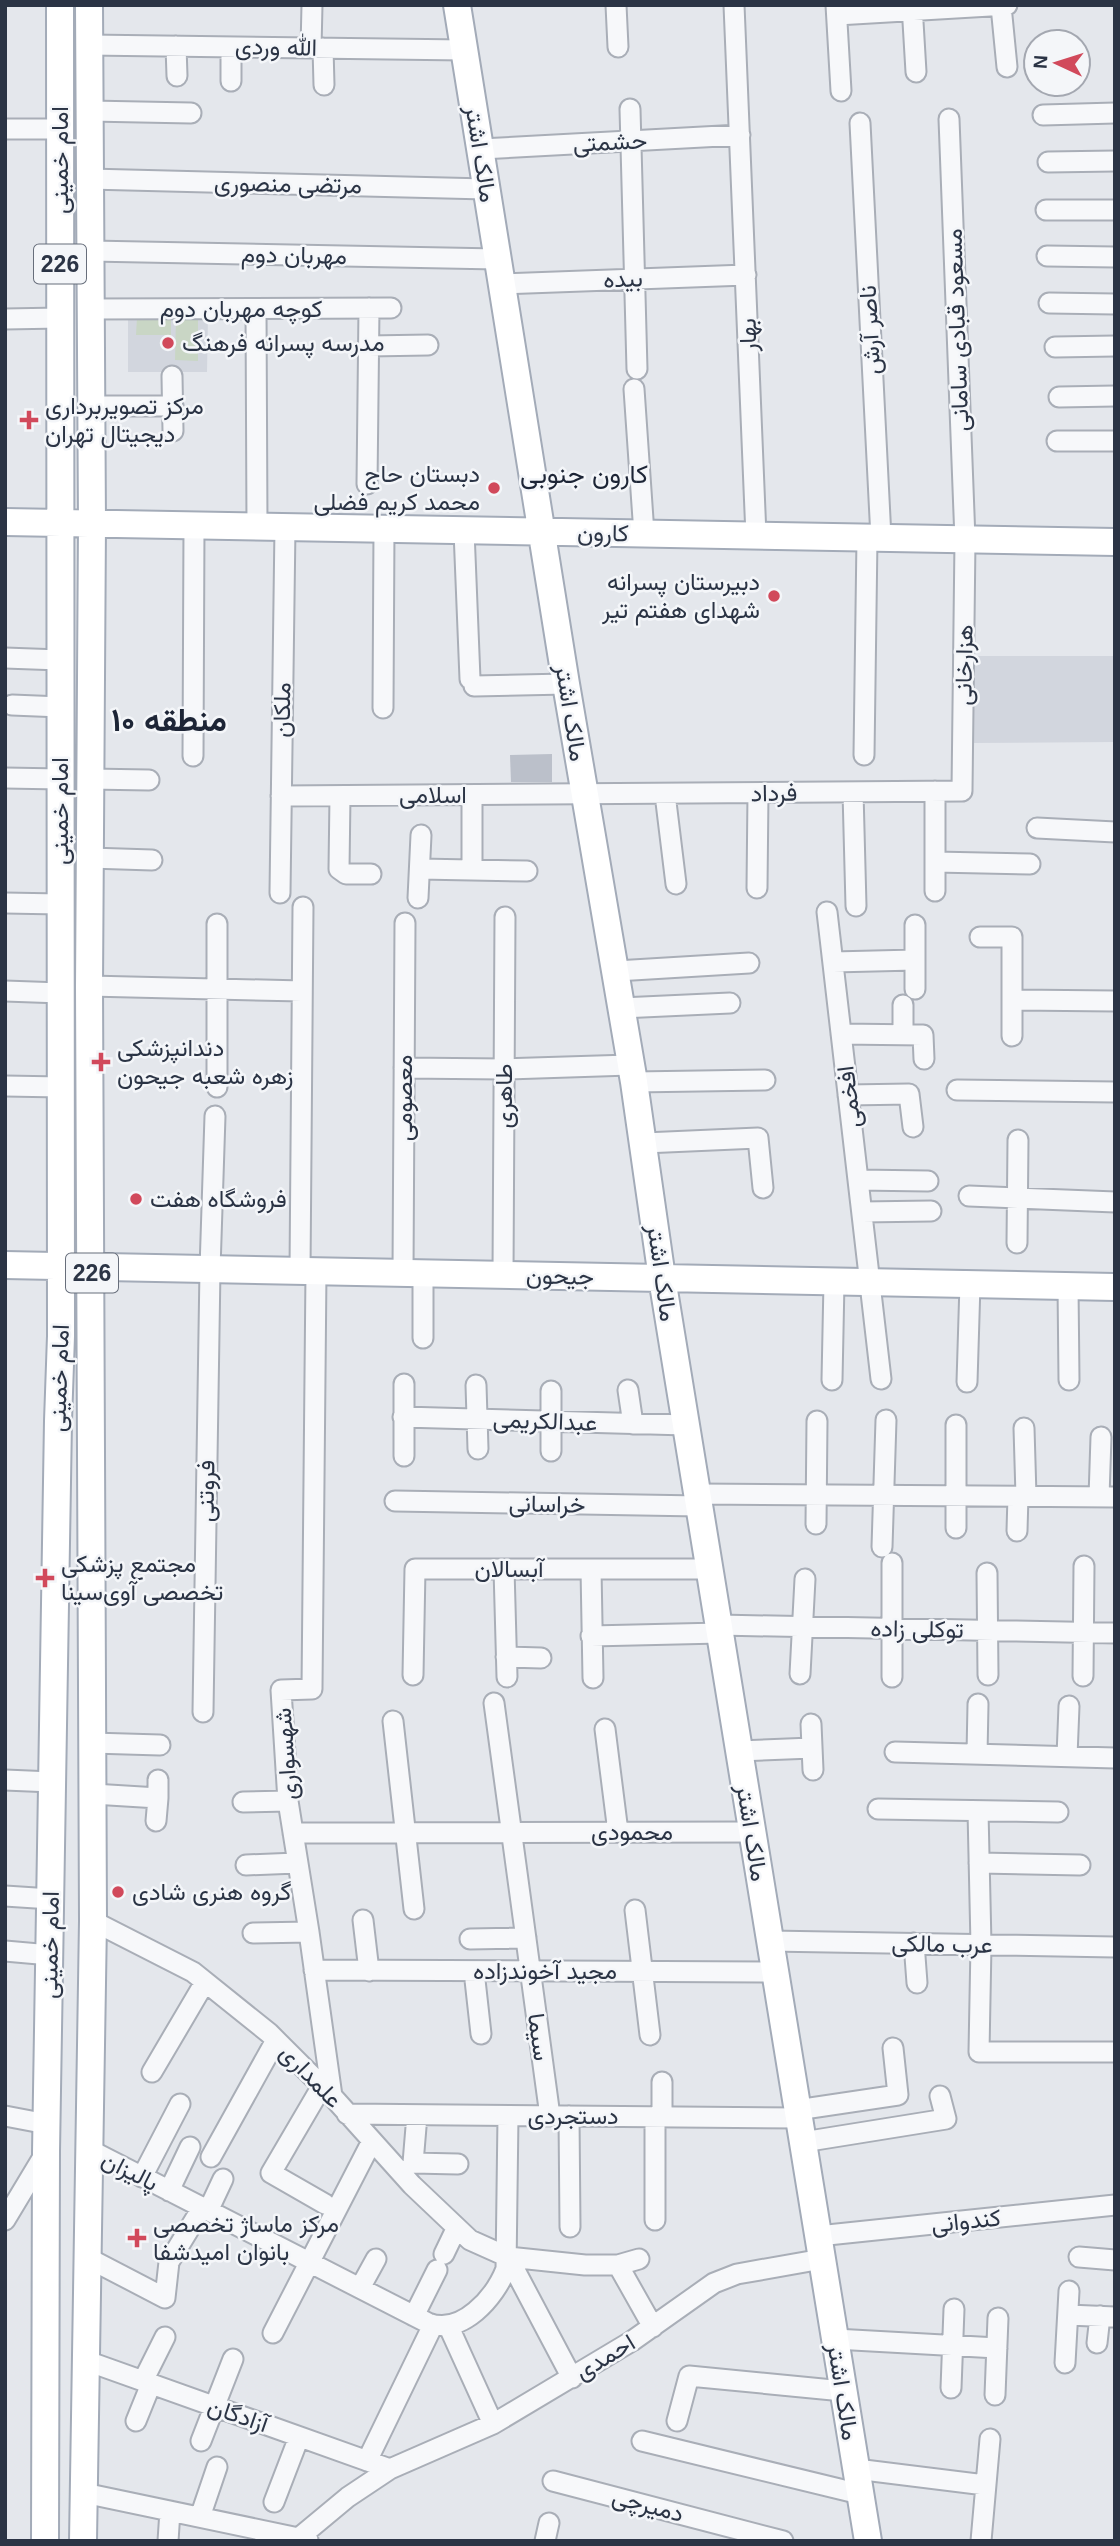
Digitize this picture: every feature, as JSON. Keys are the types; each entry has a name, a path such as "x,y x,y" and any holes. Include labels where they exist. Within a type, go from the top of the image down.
{"main road":[{"name":"امام خمینی","path":"45,2541 46,2152 61,1352 60,5"},
{"name":"امام خمینی","path":"83,2541 93,1922 89,5"},
{"name":"مالک اشتر","path":"457,5 566,684 644,1143 662,1278 868,2541"},
{"path":"5,522 61,523"},
{"name":"کارون","path":"61,523 1115,542"},
{"name":"جیحون","path":"5,1265 1115,1287"},
{"path":"61,1352 71,1340 81,1341 92,1354"}],"street":[{"path":"312,5 324,85"},
{"path":"616,5 618,47"},
{"name":"بهار","path":"734,5 757,536"},
{"path":"841,91 836,10 1007,5"},
{"path":"1001,6 1007,67"},
{"path":"912,8 916,72"},
{"name":"الله وردی","path":"89,45 464,50"},
{"path":"176,46 177,76"},
{"path":"231,47 231,81"},
{"path":"630,109 636,379 644,534"},
{"path":"90,111 191,113"},
{"path":"1043,115 1115,113"},
{"name":"مسعود قبادی سامانی","path":"950,119 965,540"},
{"name":"ناصر آرش","path":"860,123 874,538 864,755"},
{"path":"5,129 60,129"},
{"name":"حشمتی","path":"481,149 740,135"},
{"path":"1048,162 1115,161"},
{"name":"مرتضی منصوری","path":"89,179 486,189"},
{"path":"1046,210 1115,210"},
{"name":"مهربان دوم","path":"91,251 499,271"},
{"path":"1047,256 1115,257"},
{"name":"بیده","path":"499,271 633,279 746,275"},
{"path":"1049,303 1115,304"},
{"path":"367,484 369,308"},
{"name":"کوچه مهربان دوم","path":"91,309 391,308"},
{"path":"256,309 257,527"},
{"path":"5,319 60,318"},
{"path":"369,346 428,345"},
{"path":"1055,347 1115,346"},
{"path":"172,376 173,431"},
{"path":"1059,397 1115,396"},
{"path":"90,406 173,406"},
{"path":"1057,441 1115,441"},
{"path":"193,756 194,526"},
{"name":"ملکان","path":"280,893 285,527"},
{"path":"383,708 384,529"},
{"path":"464,531 472,682 566,684"},
{"name":"هزارخانی","path":"962,791 965,540"},
{"path":"5,659 60,660"},
{"path":"12,705 61,707"},
{"path":"5,779 61,779"},
{"path":"90,779 149,779"},
{"path":"935,791 935,891"},
{"name":"فرداد","path":"585,794 962,791"},
{"path":"853,792 856,905"},
{"path":"665,793 676,884"},
{"path":"757,888 758,793"},
{"name":"اسلامی","path":"281,796 585,794"},
{"path":"472,795 472,870"},
{"path":"340,796 341,872 371,874"},
{"path":"1037,828 1115,832"},
{"path":"418,898 421,835"},
{"path":"90,858 152,860"},
{"path":"935,862 1030,864"},
{"path":"420,869 527,871"},
{"path":"5,903 60,904"},
{"path":"303,907 302,991 308,1271"},
{"name":"افخمی","path":"827,912 881,1379"},
{"name":"طاهری","path":"503,1275 505,917"},
{"name":"معصومی","path":"405,923 404,1068 413,1274 424,1338"},
{"path":"216,1087 217,924"},
{"path":"915,925 915,989"},
{"path":"980,937 1012,937 1012,1036"},
{"path":"833,962 915,960"},
{"path":"616,971 749,964"},
{"path":"89,986 302,991"},
{"path":"5,991 61,993"},
{"path":"1012,1000 1115,1001"},
{"path":"621,1008 730,1003"},
{"path":"902,1035 903,1005"},
{"path":"841,1034 923,1035 924,1059"},
{"path":"404,1068 504,1069 765,1080"},
{"path":"5,1086 61,1087"},
{"path":"957,1090 1115,1092"},
{"path":"848,1095 909,1094 913,1127"},
{"name":"فروتنی","path":"203,1712 215,1116"},
{"path":"644,1143 758,1139 763,1188"},
{"path":"1017,1243 1018,1140"},
{"path":"858,1180 928,1181"},
{"path":"969,1196 1115,1202"},
{"path":"862,1212 931,1211"},
{"name":"شهسواری","path":"308,1271 312,1689 281,1690 288,1801 309,1932 327,2091"},
{"path":"832,1380 834,1282"},
{"path":"967,1382 970,1284"},
{"path":"1068,1286 1069,1380"},
{"path":"404,1384 404,1456"},
{"path":"476,1385 478,1449"},
{"path":"628,1390 633,1424"},
{"path":"551,1391 551,1451"},
{"name":"عبدالکریمی","path":"403,1417 686,1425"},
{"path":"886,1420 884,1495 894,1629 892,1677"},
{"path":"816,1524 817,1421"},
{"path":"956,1425 956,1528"},
{"path":"1017,1531 1022,1496 1024,1428"},
{"path":"1101,1437 1107,1497"},
{"name":"خراسانی","path":"395,1501 698,1500 816,1495 1107,1497"},
{"path":"1083,1676 1084,1566"},
{"name":"آبسالان","path":"413,1675 415,1569 709,1569"},
{"path":"504,1569 507,1677"},
{"path":"591,1569 593,1678"},
{"path":"987,1573 988,1675"},
{"path":"800,1674 805,1579"},
{"name":"توکلی زاده","path":"591,1636 803,1627 1115,1633"},
{"path":"506,1657 541,1658"},
{"path":"494,1703 511,1832"},
{"path":"977,1754 978,1704"},
{"path":"1067,1756 1069,1706"},
{"path":"393,1721 414,1909"},
{"path":"811,1724 813,1770"},
{"path":"605,1728 618,1832"},
{"path":"92,1743 160,1745"},
{"path":"739,1751 812,1748"},
{"path":"895,1752 1115,1758"},
{"path":"5,1780 52,1782"},
{"path":"93,1794 158,1789 156,1821"},
{"path":"243,1802 288,1801"},
{"path":"878,1809 1058,1812"},
{"path":"978,1811 981,1945 979,2052 1115,2052"},
{"name":"سیما","path":"511,1832 530,1971 560,2116 570,2227"},
{"name":"محمودی","path":"293,1833 752,1832"},
{"path":"246,1865 297,1863"},
{"path":"979,1863 1080,1865"},
{"path":"5,1896 51,1899"},
{"path":"635,1910 650,2035"},
{"path":"363,1920 369,1971"},
{"name":"علمداری","path":"93,1922 193,1972 276,2040 457,2230 483,2248 508,2258 585,2266 618,2265 639,2259"},
{"path":"253,1933 309,1932"},
{"path":"470,1939 526,1938"},
{"name":"عرب مالکی","path":"770,1941 1115,1947"},
{"path":"914,1943 917,1983"},
{"path":"5,1951 50,1955"},
{"name":"مجید آخوندزاده","path":"314,1970 775,1972"},
{"path":"474,1971 481,2034"},
{"path":"152,2072 205,1982"},
{"path":"211,2157 276,2040"},
{"path":"800,2123 898,2095 893,2049"},
{"path":"655,2220 662,2082"},
{"path":"325,2204 271,2173 327,2091"},
{"path":"800,2123 946,2119 940,2096"},
{"path":"142,2177 180,2105"},
{"name":"دستجردی","path":"347,2114 659,2117 800,2123"},
{"path":"417,2115 414,2163 458,2164"},
{"path":"5,2116 47,2124"},
{"path":"367,2461 440,2325 478,2309 502,2280 508,2258 508,2116"},
{"path":"273,2333 372,2141"},
{"path":"169,2190 190,2147"},
{"name":"پالیزان","path":"90,2150 414,2316 440,2325"},
{"path":"5,2220 46,2152"},
{"path":"88,2258 165,2298 169,2262 223,2179"},
{"name":"کندوانی","path":"820,2248 1115,2205"},
{"path":"414,2316 457,2230"},
{"name":"احمدی","path":"302,2540 348,2497 390,2469 493,2424 653,2328 715,2283 820,2248"},
{"path":"1079,2256 1115,2260"},
{"path":"508,2258 572,2378"},
{"path":"360,2288 376,2259"},
{"path":"618,2265 653,2328"},
{"path":"1065,2363 1069,2291"},
{"path":"951,2388 954,2309"},
{"path":"1068,2315 1107,2317 1097,2343"},
{"path":"995,2395 998,2318"},
{"path":"440,2325 493,2424"},
{"path":"136,2421 165,2337"},
{"path":"835,2339 997,2348"},
{"path":"201,2441 233,2359"},
{"name":"آزادگان","path":"87,2361 390,2469"},
{"path":"677,2421 689,2376 843,2391"},
{"path":"274,2502 299,2437"},
{"path":"981,2541 990,2439"},
{"path":"642,2441 858,2481 985,2485"},
{"path":"200,2517 217,2468"},
{"name":"دمیرچی","path":"553,2481 783,2541"},
{"path":"84,2493 302,2540"},
{"path":"167,2541 170,2511"}],"shaded area":[{"name":"مدرسه پسرانه فرهنگ","path":"128,314 208,315 207,372 128,372"},
{"path":"972,656 1115,656 1115,742 973,743"}],"green space":[{"path":"137,317 171,317 171,335 136,335"},
{"path":"176,318 198,318 198,361 175,360"}],"building":[{"path":"552,754 552,782 511,782 510,755"}],"place":[{"name":"مدرسه پسرانه فرهنگ","path":"168,343"},
{"name":"مرکز تصویربرداری دیجیتال تهران","path":"29,420"},
{"name":"دبستان حاج محمد کریم فضلی","path":"494,488"},
{"name":"دبیرستان پسرانه شهدای هفتم تیر","path":"774,596"},
{"name":"دندانپزشکی زهره شعبه جیحون","path":"101,1062"},
{"name":"فروشگاه هفت","path":"136,1199"},
{"name":"مجتمع پزشکی تخصصی آوی‌سینا","path":"45,1578"},
{"name":"گروه هنری شادی","path":"118,1892"},
{"name":"مرکز ماساژ تخصصی بانوان امیدشفا","path":"137,2238"}],"district":[{"name":"کارون جنوبی","path":"584,474"},
{"name":"منطقه ۱۰","path":"169,720"}]}
